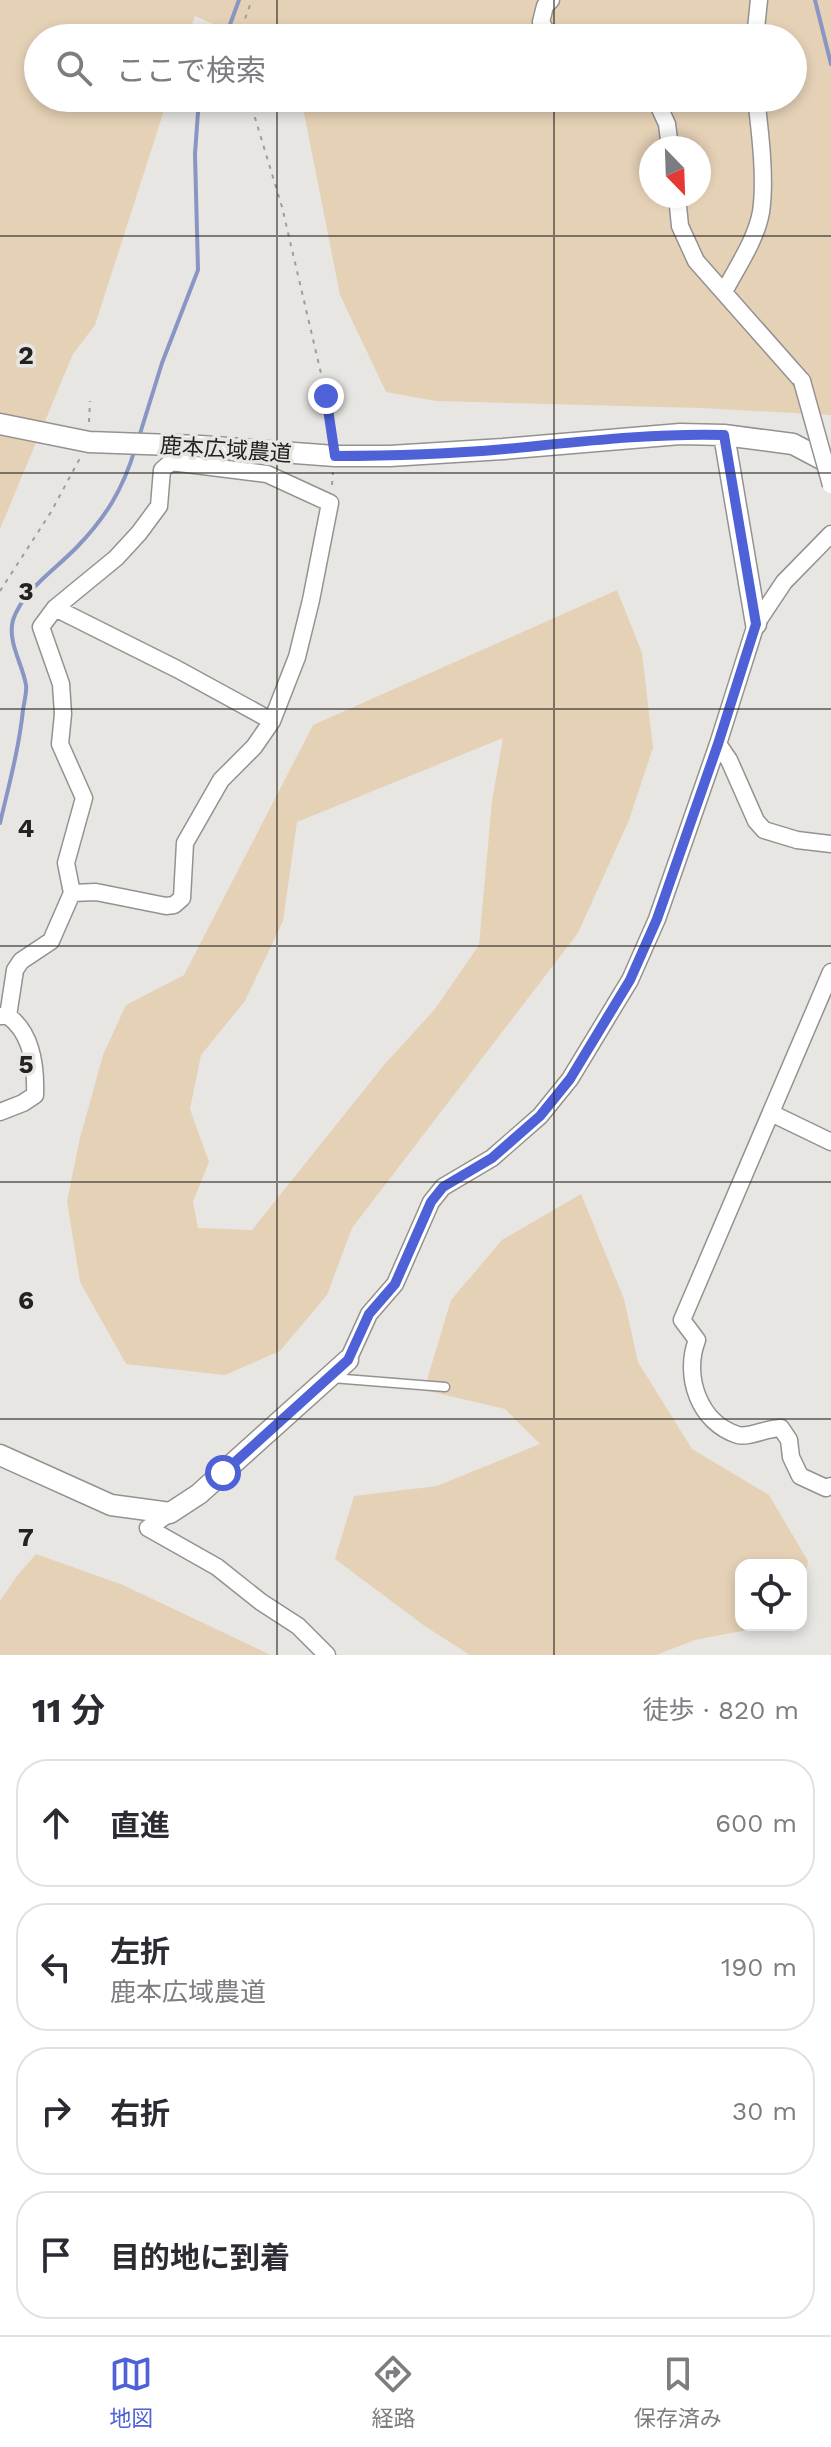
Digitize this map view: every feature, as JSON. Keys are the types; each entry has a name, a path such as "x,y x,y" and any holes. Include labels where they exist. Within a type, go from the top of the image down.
{"street":[{"path":"542,24 545,6 551,0"},
{"path":"756,24 759,0"},
{"path":"661,112 668,136"},
{"path":"724,292 754,235 761,212 763,181 757,112"},
{"path":"678,208 680,226 696,261 802,381 831,485"},
{"name":"鹿本広域農道","path":"0,424 89,442 335,456 489,450 680,434 724,435 793,444 831,464"},
{"path":"724,435 756,624"},
{"path":"0,1112 35,1095 36,1076 27,1038 15,1021 4,1016 15,970 21,961 51,941 72,893 66,863 84,798 60,744 63,714 61,684 41,627 55,608 116,558 139,533 159,506 162,470 171,462 267,474 330,503 297,657 272,721 254,747 221,780 185,843 182,898 174,905 166,906 96,892 72,893"},
{"path":"327,1655 298,1626 217,1567 148,1528 199,1494 348,1360 369,1314 395,1284 431,1202 443,1187 492,1158 540,1116 570,1079 630,980 657,919 756,624 784,582 831,534"},
{"path":"55,608 272,721"},
{"path":"718,744 729,760 756,821 764,830 797,840 831,844"},
{"path":"831,972 682,1320 697,1340 692,1352 692,1377 699,1404 714,1421 737,1435 747,1436 769,1428 781,1428 789,1440 791,1457 800,1476 826,1488 831,1486"},
{"path":"771,1113 831,1142"},
{"path":"0,1455 111,1505 170,1513"}],"lane":[{"path":"327,1378 445,1387"}],"path":[{"path":"243,24 252,0"},
{"path":"253,112 282,207 327,399 335,456 330,503"},
{"path":"0,591 51,512 89,442 90,401"}],"shaded area":[{"path":"0,0 831,0 831,415 436,401 386,392 340,295 304,112 807,112 807,24 214,24 195,16 192,24 24,24 24,112 163,112 95,325 73,354 0,529"},
{"path":"617,590 642,653 653,748 629,820 578,933 352,1228 327,1295 280,1351 225,1375 126,1364 80,1282 67,1201 80,1138 103,1055 126,1005 184,975 313,725","holes":["503,738 492,801 479,945 435,1009 384,1065 252,1230 198,1228 193,1202 209,1162 190,1109 201,1055 245,1001 283,921 297,822"]},
{"path":"581,1194 624,1299 638,1362 692,1449 769,1495 807,1559 735,1559 735,1631 742,1631 695,1640 656,1655 470,1655 426,1627 335,1559 354,1496 437,1486 540,1444 505,1409 424,1390 451,1300 502,1240"},
{"path":"36,1554 123,1585 271,1655 0,1655 0,1601"}],"waterway":[{"path":"230,24 239,0"},
{"path":"815,0 831,64"},
{"path":"139,437 162,363 198,270 195,154 198,112"},
{"path":"0,823 26,691 12,637 13,620 24,599 97,525 119,490 135,449"}],"route":[{"path":"223,1473 348,1360 369,1314 395,1284 420,1223 443,1187 492,1158 509,1144 540,1116 570,1079 630,980 657,919 756,624 724,435 680,434 503,449 335,456 326,396"}]}
